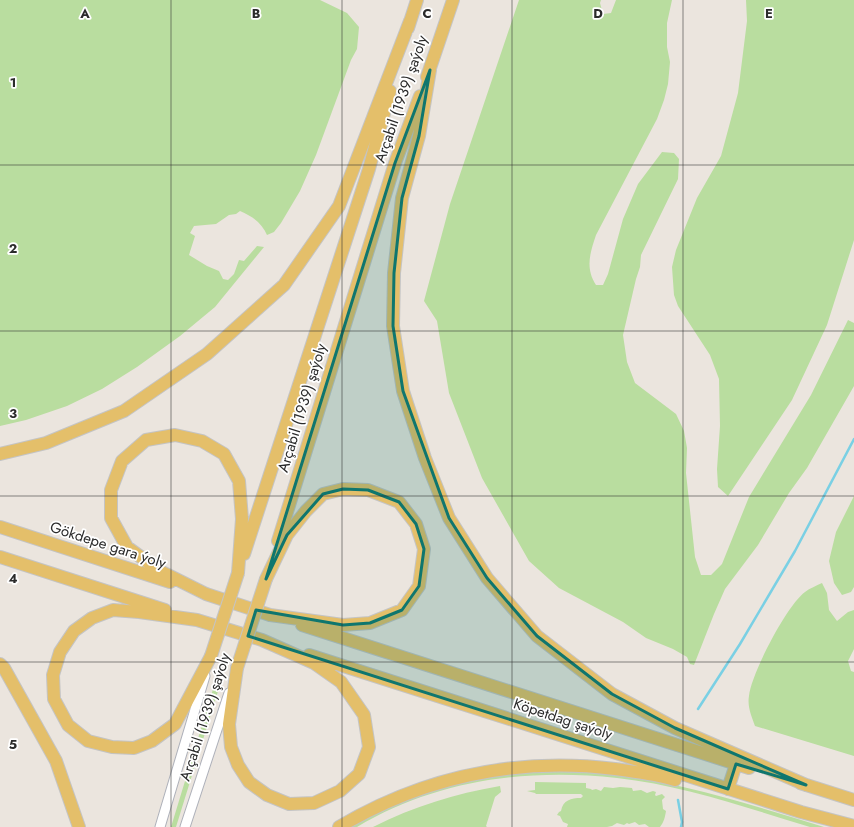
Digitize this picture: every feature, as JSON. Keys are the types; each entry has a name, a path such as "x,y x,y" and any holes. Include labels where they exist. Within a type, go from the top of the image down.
{"main road":[{"name":"Arçabil (1939) şaýoly","path":"211,656 369,168 416,0"},
{"name":"Arçabil (1939) şaýoly","path":"237,668 396,163 430,70 453,0"},
{"path":"0,454 46,443 124,411 207,354 284,285 339,206 410,21"},
{"path":"430,70 419,136 402,198 394,274 393,326 403,391 425,458 449,518 488,578 537,636 612,694 675,728 806,785"},
{"path":"238,573 242,518 239,481 224,454 202,441 175,435 146,440 122,461 111,490 111,518 127,547 160,571 206,594 270,615 343,625 370,623 402,610 419,586 424,549 416,524 399,502 368,490 343,489 324,494 306,511 287,535 266,579"},
{"name":"Gökdepe gara ýoly","path":"0,527 206,594"},
{"path":"0,557 262,640 314,663 341,682 364,715 368,747 359,774 340,791 314,802 289,804 267,795 249,782 238,766 231,747 229,724 237,668"},
{"path":"197,620 113,610 92,618 74,632 60,652 53,675 54,699 68,725 88,741 112,747 134,748 152,741 174,724 211,656"},
{"name":"Köpetdag şaýoly","path":"270,615 736,764 854,800"},
{"name":"Köpetdag şaýoly","path":"262,640 801,812 854,826"},
{"path":"0,664 4,668 56,761 79,827"},
{"path":"728,789 736,764"},
{"path":"339,827 397,797 452,778 524,766 591,766 654,774 801,812"}],"street":[{"name":"Arçabil (1939) şaýoly","path":"160,827 211,656"},
{"name":"Arçabil (1939) şaýoly","path":"186,827 237,668"}],"highlighted area":[{"path":"430,70 419,136 402,198 394,273 393,326 403,391 449,518 487,578 537,636 612,694 675,728 806,785 736,764 728,789 248,636 256,610 343,625 370,623 402,610 419,586 424,549 416,524 399,502 368,490 343,489 323,494 287,535 266,579 395,163"}],"green space":[{"path":"0,0 320,0 347,13 359,27 357,49 351,60 316,155 300,191 274,232 267,235 256,220 240,211 236,214 229,215 216,224 194,226 190,233 195,236 189,255 207,266 219,271 223,279 228,280 234,274 239,260 244,261 257,246 264,247 215,307 180,336 137,367 102,389 67,406 26,420 0,426"},
{"path":"519,0 601,0 600,3 603,14 611,13 616,0 672,0 667,23 667,47 670,62 668,84 664,100 657,119 596,235 590,254 590,266 596,285 603,285 608,274 623,219 638,184 662,152 674,153 679,159 678,179 641,255 640,267 623,335 627,362 635,383 676,414 684,431 687,448 686,473 695,557 701,575 711,575 722,564 749,497 811,395 848,320 854,323 854,386 807,468 789,493 758,545 725,589 694,665 690,664 687,657 673,649 646,638 623,622 559,588 529,561 482,478 449,393 437,321 424,301 450,204"},
{"path":"746,0 854,0 854,240 827,325 792,400 728,496 718,487 717,469 720,426 719,379 710,355 678,306 674,295 672,267 676,250 697,198 721,156 738,93 747,21"},
{"path":"854,496 854,587 851,592 842,595 834,583 829,561 836,532"},
{"path":"822,583 827,593 829,610 837,621 848,612 854,610 854,649 848,661 851,671 854,672 854,756 755,726 749,708 749,696 756,672 780,625 798,599 811,588"},
{"path":"214,686 219,688 176,827 171,827"},
{"path":"542,771 581,771 605,773 661,782 716,795 824,827 810,827 714,798 641,781 583,775 550,775 483,781 450,788 418,798 387,811 357,827 350,827 373,814 396,804 443,787 491,777"},
{"path":"535,782 586,783 586,788 601,791 604,787 620,787 632,788 633,791 641,790 647,793 653,791 656,792 656,796 662,794 665,797 662,800 663,809 666,811 665,817 660,827 649,827 645,824 639,825 635,822 624,825 617,823 607,827 567,827 568,824 563,822 560,816 557,815 568,800 581,798 583,796 581,794 536,794 527,791 535,790"},
{"path":"500,786 501,792 495,797 486,826 487,827 373,827 404,813 435,802"}],"waterway":[{"path":"698,709 740,644 795,551 854,439"},
{"path":"678,800 682,822 681,827"}]}
